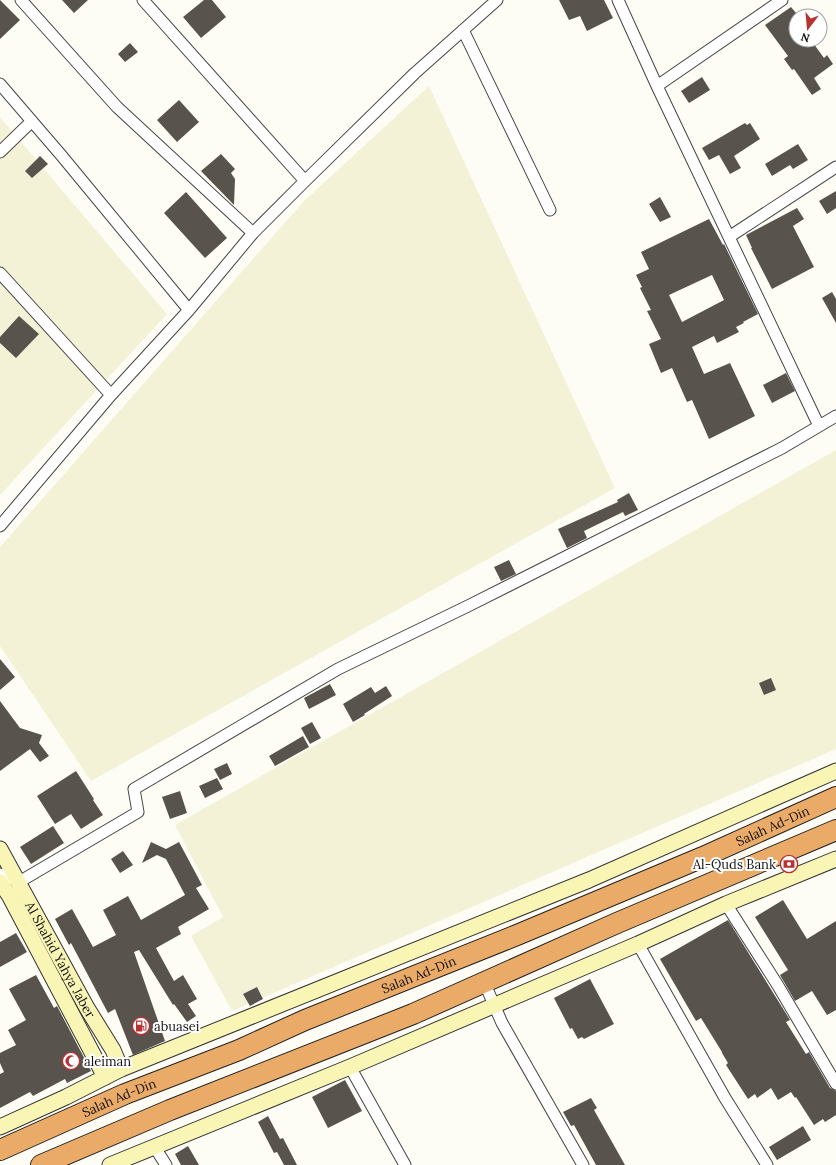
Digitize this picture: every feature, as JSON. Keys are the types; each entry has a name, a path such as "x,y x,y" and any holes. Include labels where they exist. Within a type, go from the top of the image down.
{"highway":[{"name":"Salah Ad-Din","path":"0,1150 125,1094 239,1050 305,1020 517,935 667,872 836,797"},
{"path":"41,1165 170,1110 413,1014 617,923 836,830"}],"street":[{"path":"21,0 117,107 253,233"},
{"path":"143,0 305,181"},
{"path":"0,526 112,395 189,310 253,233 415,74 497,0"},
{"path":"618,0 657,86 819,426"},
{"path":"657,86 782,0"},
{"path":"463,30 550,210"},
{"path":"0,84 189,310"},
{"path":"0,152 32,122"},
{"path":"729,237 836,167"},
{"path":"0,273 112,395"},
{"path":"0,874 18,882 138,812 134,789 338,669 540,570 782,448 836,416"},
{"path":"0,1127 66,1097 121,1069 589,880 836,771"},
{"name":"Al Shahid Yahya Jaber","path":"0,848 87,1008 113,1050 121,1069"},
{"path":"110,1165 350,1067 638,944 726,904 836,859"},
{"name":"Al Shahid Yahya Jaber","path":"0,882 9,895 105,1077"},
{"path":"726,904 777,984 836,1084"},
{"path":"638,944 725,1098 767,1165"},
{"path":"484,982 502,1023 582,1165"},
{"path":"350,1067 405,1165"},
{"path":"154,1146 166,1165"}],"green space":[{"path":"429,86 615,488 91,781 0,646 0,547 303,202"},
{"path":"0,117 167,314 0,495"},
{"path":"836,450 836,749 232,1011 191,936 223,917 175,825"}],"building":[{"path":"0,0 20,20 0,39"},
{"path":"62,0 88,0 74,13"},
{"path":"204,0 212,0 226,17 201,38 183,17"},
{"path":"559,0 604,0 613,18 587,31 580,16 569,20"},
{"path":"788,9 788,48 817,48 824,58 827,55 833,64 814,78 821,89 812,95 794,69 792,70 784,59 788,56 765,25"},
{"path":"130,43 138,52 125,62 118,54"},
{"path":"702,77 710,90 689,103 681,91"},
{"path":"179,100 199,122 177,142 157,120"},
{"path":"745,123 747,125 750,123 760,139 734,156 741,168 730,174 719,155 709,160 702,148"},
{"path":"798,144 808,160 793,169 790,165 772,176 765,164"},
{"path":"221,154 235,169 231,173 235,179 234,205 201,171"},
{"path":"40,156 48,164 32,178 25,171"},
{"path":"836,191 836,208 827,214 819,201"},
{"path":"186,192 227,238 205,258 164,213"},
{"path":"660,197 671,217 660,222 649,204"},
{"path":"797,208 804,219 793,226 814,267 772,289 746,235"},
{"path":"709,219 723,245 724,244 758,314 736,327 739,332 717,343 714,336 692,347 704,374 730,363 755,416 709,439 692,400 687,402 672,368 661,373 649,344 661,339 647,311 651,310 640,288 642,287 636,275 649,269 641,252","holes":["712,275 724,300 682,322 669,295"]},
{"path":"832,292 836,299 836,323 822,298"},
{"path":"19,316 39,334 16,358 0,343 0,337"},
{"path":"786,373 795,391 772,403 763,385"},
{"path":"629,493 638,510 625,516 623,512 584,531 587,538 567,548 558,529 618,502 617,500"},
{"path":"509,560 516,574 501,581 494,567"},
{"path":"0,659 15,677 0,690"},
{"path":"771,678 776,690 764,695 759,683"},
{"path":"330,684 336,695 309,709 304,698"},
{"path":"386,686 392,696 353,722 343,704 371,687 375,693"},
{"path":"0,701 20,728 42,735 39,743 49,756 40,762 30,749 0,771"},
{"path":"312,722 321,738 310,744 301,728"},
{"path":"303,736 309,747 275,766 269,756"},
{"path":"227,763 232,774 220,780 214,769"},
{"path":"76,771 103,815 81,829 71,814 55,824 37,796"},
{"path":"217,778 223,789 205,798 199,786"},
{"path":"180,791 187,813 170,819 162,797"},
{"path":"53,826 64,843 31,864 20,847"},
{"path":"151,842 166,849 179,842 202,885 196,888 209,909 178,927 181,934 156,948 174,981 183,975 197,999 188,1004 196,1016 187,1022 174,1004 173,1005 139,950 134,952 165,1041 133,1055 115,1009 108,1013 71,943 69,945 55,919 72,909 93,947 116,935 103,910 128,896 141,920 185,895 166,859 157,855 142,863"},
{"path":"123,851 133,865 120,873 111,859"},
{"path":"783,900 807,939 836,921 836,1010 827,1015 812,991 795,1001 780,975 788,970 755,917"},
{"path":"728,920 790,1020 786,1022 806,1054 809,1052 830,1088 836,1091 836,1115 825,1122 823,1119 814,1125 796,1097 795,1098 791,1092 778,1100 771,1088 757,1098 755,1094 748,1099 726,1065 728,1063 701,1018 696,1021 660,959"},
{"path":"16,933 27,952 0,967 0,942"},
{"path":"36,975 54,1008 57,1006 91,1071 67,1083 65,1079 33,1096 30,1092 0,1108 0,1074 4,1072 0,1063 0,1053 16,1045 8,1030 26,1020 9,989"},
{"path":"590,979 614,1024 584,1039 582,1037 578,1039 572,1028 570,1029 554,998"},
{"path":"257,987 263,999 250,1006 243,994"},
{"path":"345,1080 362,1111 328,1128 312,1097"},
{"path":"591,1098 597,1108 594,1110 625,1165 596,1165 574,1125 571,1126 563,1112"},
{"path":"268,1116 280,1139 283,1138 297,1165 284,1165 277,1152 274,1153 258,1122"},
{"path":"803,1126 811,1140 777,1160 769,1147"},
{"path":"188,1146 199,1165 181,1165 175,1154"}],"place":[{"name":"Al-Quds Bank","path":"789,864"},
{"name":"abuasei","path":"141,1026"},
{"name":"aleiman","path":"71,1061"}]}
